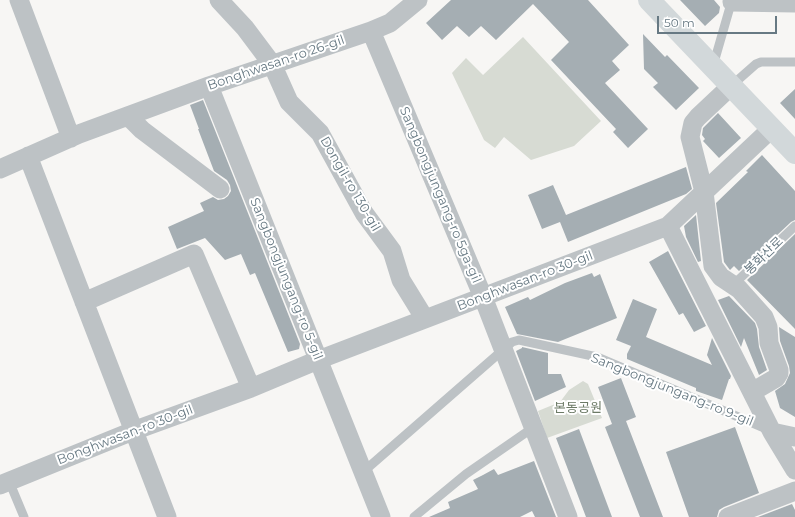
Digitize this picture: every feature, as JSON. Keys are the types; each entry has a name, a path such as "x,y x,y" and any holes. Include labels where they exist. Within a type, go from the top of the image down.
{"main road":[{"path":"651,1 795,153"}],"street":[{"path":"19,0 71,138"},
{"name":"Dongil-ro 130-gil","path":"219,0 245,28 272,64 289,102 320,133 364,213 392,251 401,280 424,319"},
{"name":"Bonghwasan-ro 26-gil","path":"0,169 71,138 128,116 209,86 371,31 390,23 418,0"},
{"path":"732,1 795,3"},
{"name":"Sangbongjungang-ro 5ga-gil","path":"371,31 484,296 568,517"},
{"name":"Sangbongjungang-ro 5-gil","path":"209,86 381,517"},
{"path":"731,86 693,123 690,137 704,192 713,266 721,277 739,289 766,320 769,344 779,370 776,378 752,392"},
{"path":"128,116 142,130 220,189"},
{"name":"Bonghwasan-ro 30-gil","path":"4,483 133,431 251,388 318,360 668,226 771,129"},
{"path":"28,156 167,517"},
{"name":"Sangbongjungang-ro 9-gil","path":"668,226 772,432 795,470"},
{"path":"84,302 194,254 251,388"},
{"name":"Sangbongjungang-ro 9-gil","path":"772,432 795,437"},
{"path":"728,517 795,491"}],"lane":[{"path":"712,67 732,1"},
{"path":"731,86 756,64 761,62 795,62"},
{"name":"봉화산로","path":"733,285 795,226"},
{"name":"Sangbongjungang-ro 9-gil","path":"504,350 515,341 523,340 597,357 772,432"},
{"path":"363,472 504,350"},
{"path":"414,517 466,474 534,427"},
{"path":"4,483 24,517"}],"green space":[{"path":"523,37 601,121 574,146 531,160 504,137 495,148 484,140 452,73 466,58 483,75"},
{"name":"본동공원","path":"583,381 588,384 602,418 547,438 538,411 560,402 569,390"}],"building":[{"path":"451,0 588,0 629,45 612,61 620,70 605,83 648,129 628,148 613,132 616,129 551,60 569,42 533,4 496,40 481,26 469,37 457,26 442,40 426,23"},
{"path":"680,0 714,0 720,7 719,13 705,26"},
{"path":"643,34 665,57 667,55 699,88 676,110 653,87 658,83 644,69"},
{"path":"795,89 795,119 780,103"},
{"path":"203,100 300,344 299,349 288,352 255,273 250,275 241,254 225,260 205,238 177,249 168,227 204,211 200,203 213,197 218,200 224,199 231,191 227,180 214,171 190,105"},
{"path":"718,113 741,138 719,158 703,141 705,139 702,135 703,128"},
{"path":"762,155 795,191 795,220 791,222 739,271 734,266 730,270 724,262 716,203 748,172 746,171"},
{"path":"686,167 692,189 686,194 568,242 560,222 542,229 528,195 553,185 566,215"},
{"path":"696,215 701,261 698,262 686,237 684,226"},
{"path":"795,234 795,329 747,280"},
{"path":"668,251 706,326 694,332 683,313 679,315 649,262"},
{"path":"592,273 594,277 600,274 617,318 558,342 517,334 505,307 528,297 530,300 565,283"},
{"path":"729,296 755,323 759,347 767,370 759,375 744,338 741,347 718,300"},
{"path":"633,299 657,309 646,337 712,365 707,355 712,338 731,376 722,400 696,391 696,388 627,359 627,354 631,346 616,340"},
{"path":"779,327 795,337 795,417 780,408 775,391 785,384 790,373 780,341"},
{"path":"522,347 548,353 548,374 561,374 566,387 535,401 516,351"},
{"path":"621,378 636,417 626,421 663,517 640,517 605,427 612,424 598,387"},
{"path":"735,427 759,493 724,507 719,510 717,517 689,517 666,452"},
{"path":"579,429 612,517 586,517 556,438"},
{"path":"534,461 556,517 535,517 532,511 520,517 429,517 450,508 448,502 478,489 473,480 494,469 498,475"},
{"path":"792,504 795,510 795,517 758,517"}]}
